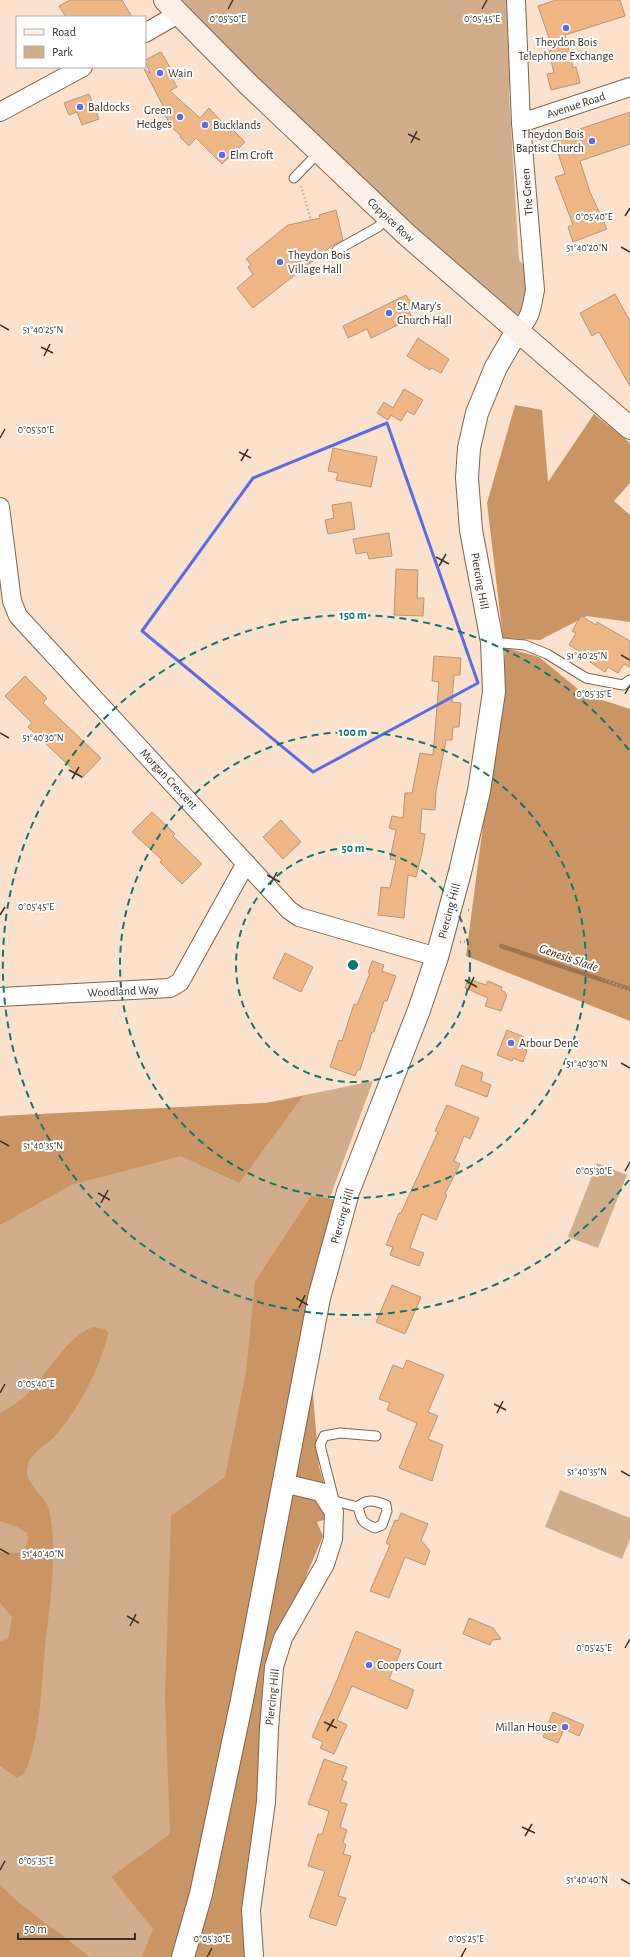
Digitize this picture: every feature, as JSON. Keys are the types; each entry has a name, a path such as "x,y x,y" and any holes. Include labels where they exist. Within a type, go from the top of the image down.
{"main road":[{"name":"Coppice Row","path":"172,7 319,152 388,217 630,428"}],"street":[{"name":"The Green","path":"516,0 521,123 535,290 527,322 517,331"},
{"path":"146,32 172,7"},
{"path":"0,112 81,68"},
{"name":"Avenue Road","path":"521,123 630,87"},
{"name":"Piercing Hill","path":"183,1957 201,1894 242,1700 319,1298 348,1192 419,1010 449,943 460,872 479,791 494,692 492,642 471,530 467,478 469,448 477,413 496,367 517,331"},
{"name":"Morgan Crescent","path":"0,507 12,601 18,616 289,910 299,918 449,943"},
{"name":"Woodland Way","path":"0,998 170,988 180,982 246,862"},
{"path":"283,1483 321,1492 330,1500"},
{"name":"Piercing Hill","path":"254,1957 251,1910 266,1802 269,1729 274,1667 284,1638 325,1564 333,1539 334,1512 330,1500"}],"lane":[{"path":"294,178 319,152"},
{"path":"337,250 378,227 388,217"},
{"path":"492,642 525,645 547,654 586,678 622,685 630,680"},
{"path":"358,1507 330,1500 320,1445 324,1436 340,1433 376,1436"}],"path":[{"path":"294,178 302,188 311,220"},
{"path":"463,910 484,910 514,892 547,858 572,847 621,835 630,831"},
{"path":"449,943 497,938 616,942 630,938"},
{"path":"540,940 573,962 630,992"}],"highlighted area":[{"path":"387,423 478,683 313,772 142,631 253,478"}],"green space":[{"path":"175,0 508,0 513,42 509,94 519,260 527,269 528,296 522,312 513,315 399,215"},
{"path":"373,1081 295,1292 158,1957 0,1957 0,1116 266,1103"},
{"path":"597,1163 627,1175 598,1248 568,1237"},
{"path":"560,1490 630,1518 630,1539 622,1559 545,1527"}],"shaded area":[{"path":"515,405 542,410 548,482 594,414 630,443 630,483 614,501 630,515 630,622 587,616 540,640 503,638 487,503"},
{"path":"506,648 539,657 584,694 630,709 630,1021 466,956"},
{"path":"303,1096 239,1183 181,1156 71,1185 0,1225 0,1116 266,1103"},
{"path":"311,1196 338,1200 312,1382 319,1467 334,1517 317,1522 323,1536 268,1666 250,1957 142,1957 153,1929 111,1877 170,1834 165,1697 171,1516 225,1477 246,1372 255,1281"},
{"path":"93,1327 105,1329 108,1333 95,1373 64,1426 52,1439 38,1450 30,1459 28,1465 27,1471 29,1480 47,1504 51,1517 53,1537 53,1569 38,1726 26,1770 17,1778 0,1766 0,1641 8,1639 12,1617 0,1603 0,1552 24,1552 28,1539 27,1533 17,1527 0,1521 0,1413 16,1404 27,1395 66,1347 83,1332"},
{"path":"0,1885 32,1913 89,1957 0,1957"}],"building":[{"path":"70,0 122,0 131,16 65,16 59,6"},
{"name":"Theydon Bois Telephone Exchange","path":"556,0 620,0 625,16 565,35 573,68 576,67 580,83 551,90 547,74 554,73 549,51 553,50 538,6"},
{"path":"161,52 171,69 168,71 177,87 170,91 200,118 209,108 231,132 233,130 245,142 222,164 196,138 189,146 166,122 168,119 159,111 163,106 144,69 150,73 146,60"},
{"name":"Baldocks","path":"89,94 99,119 82,125 77,112 69,115 64,103"},
{"path":"630,112 630,144 580,161 590,192 607,229 573,242 568,227 573,225 555,177 565,174 553,138"},
{"name":"Theydon Bois Village Hall","path":"336,210 343,240 333,245 253,308 237,288 253,274 248,267 251,265 246,259 288,225 320,218 319,215"},
{"path":"615,294 630,321 630,386 599,332 592,336 580,313"},
{"name":"St. Mary's Church Hall","path":"406,295 413,306 408,308 412,318 371,338 367,329 348,338 343,326"},
{"path":"418,338 449,359 441,373 432,368 430,370 407,356"},
{"path":"404,389 423,400 414,415 407,411 401,421 391,415 388,420 377,413 384,402 393,408"},
{"path":"333,448 377,457 371,487 336,480 338,473 328,471"},
{"path":"351,502 355,529 328,534 325,520 334,518 332,505"},
{"path":"389,533 392,556 369,559 367,552 356,554 353,539"},
{"path":"396,569 418,570 417,598 424,598 423,616 394,615"},
{"path":"581,616 596,625 597,622 630,641 630,667 624,664 618,673 608,667 605,672 590,662 592,659 569,645 576,633 572,631"},
{"path":"434,656 461,658 460,675 454,675 452,702 461,703 459,727 453,727 452,740 446,740 436,791 435,810 422,809 420,833 425,834 422,853 416,877 408,875 404,918 378,915 381,887 390,888 396,860 390,859 396,830 389,828 392,816 403,818 405,793 412,793 420,753 433,755 439,682 432,681"},
{"path":"25,676 47,698 43,703 101,758 82,778 28,727 32,723 5,696"},
{"path":"152,812 175,834 173,836 202,864 182,884 160,862 162,860 132,832"},
{"path":"281,820 301,842 283,859 263,837"},
{"path":"285,953 313,967 301,992 273,978"},
{"path":"372,961 384,965 382,971 396,976 387,1001 384,1001 374,1032 372,1032 360,1070 358,1069 355,1076 330,1067 339,1040 342,1041 354,1004 357,1005 370,973 368,973"},
{"path":"468,979 486,985 488,981 502,987 501,990 507,995 501,1011 485,1006 488,998 465,988"},
{"name":"Arbour Dene","path":"507,1030 524,1037 520,1047 527,1050 523,1062 513,1058 512,1061 497,1055"},
{"path":"462,1065 483,1073 481,1081 491,1085 487,1097 455,1085"},
{"path":"447,1105 479,1118 470,1139 464,1136 454,1161 460,1164 445,1194 447,1195 436,1220 422,1214 410,1248 424,1253 419,1266 390,1255 393,1247 386,1245 399,1213 401,1213 438,1132 435,1131"},
{"path":"392,1285 421,1297 405,1334 376,1322"},
{"path":"407,1360 444,1375 428,1412 438,1416 428,1439 443,1445 432,1481 399,1468 417,1423 387,1410 390,1403 379,1399 393,1365 403,1369"},
{"path":"401,1513 428,1524 421,1540 430,1551 425,1565 405,1557 389,1598 370,1591 390,1545 386,1543 395,1520 398,1521"},
{"path":"469,1618 493,1628 501,1639 492,1640 490,1645 463,1634"},
{"name":"Coopers Court","path":"356,1631 401,1650 389,1679 414,1690 407,1709 352,1686 337,1720 347,1725 334,1754 320,1748 323,1742 312,1737 337,1680"},
{"name":"Millan House","path":"553,1712 584,1725 579,1736 564,1729 558,1743 543,1737"},
{"path":"324,1759 347,1767 342,1780 347,1782 340,1802 347,1804 340,1827 347,1830 343,1842 346,1845 343,1854 351,1856 338,1896 346,1898 336,1926 309,1917 325,1871 308,1866 318,1834 322,1835 329,1811 308,1804"}],"waterway":[{"name":"Genesis Slade","path":"501,946 630,989"}],"place":[{"name":"Theydon Bois Telephone Exchange","path":"566,28"},
{"name":"Wain","path":"160,73"},
{"name":"Baldocks","path":"80,107"},
{"name":"Green Hedges","path":"180,117"},
{"name":"Bucklands","path":"205,125"},
{"name":"Theydon Bois Baptist Church","path":"592,141"},
{"name":"Elm Croft","path":"222,155"},
{"name":"Theydon Bois Village Hall","path":"280,262"},
{"name":"St. Mary's Church Hall","path":"389,313"},
{"name":"Arbour Dene","path":"511,1043"},
{"name":"Coopers Court","path":"369,1665"},
{"name":"Millan House","path":"565,1727"}]}
